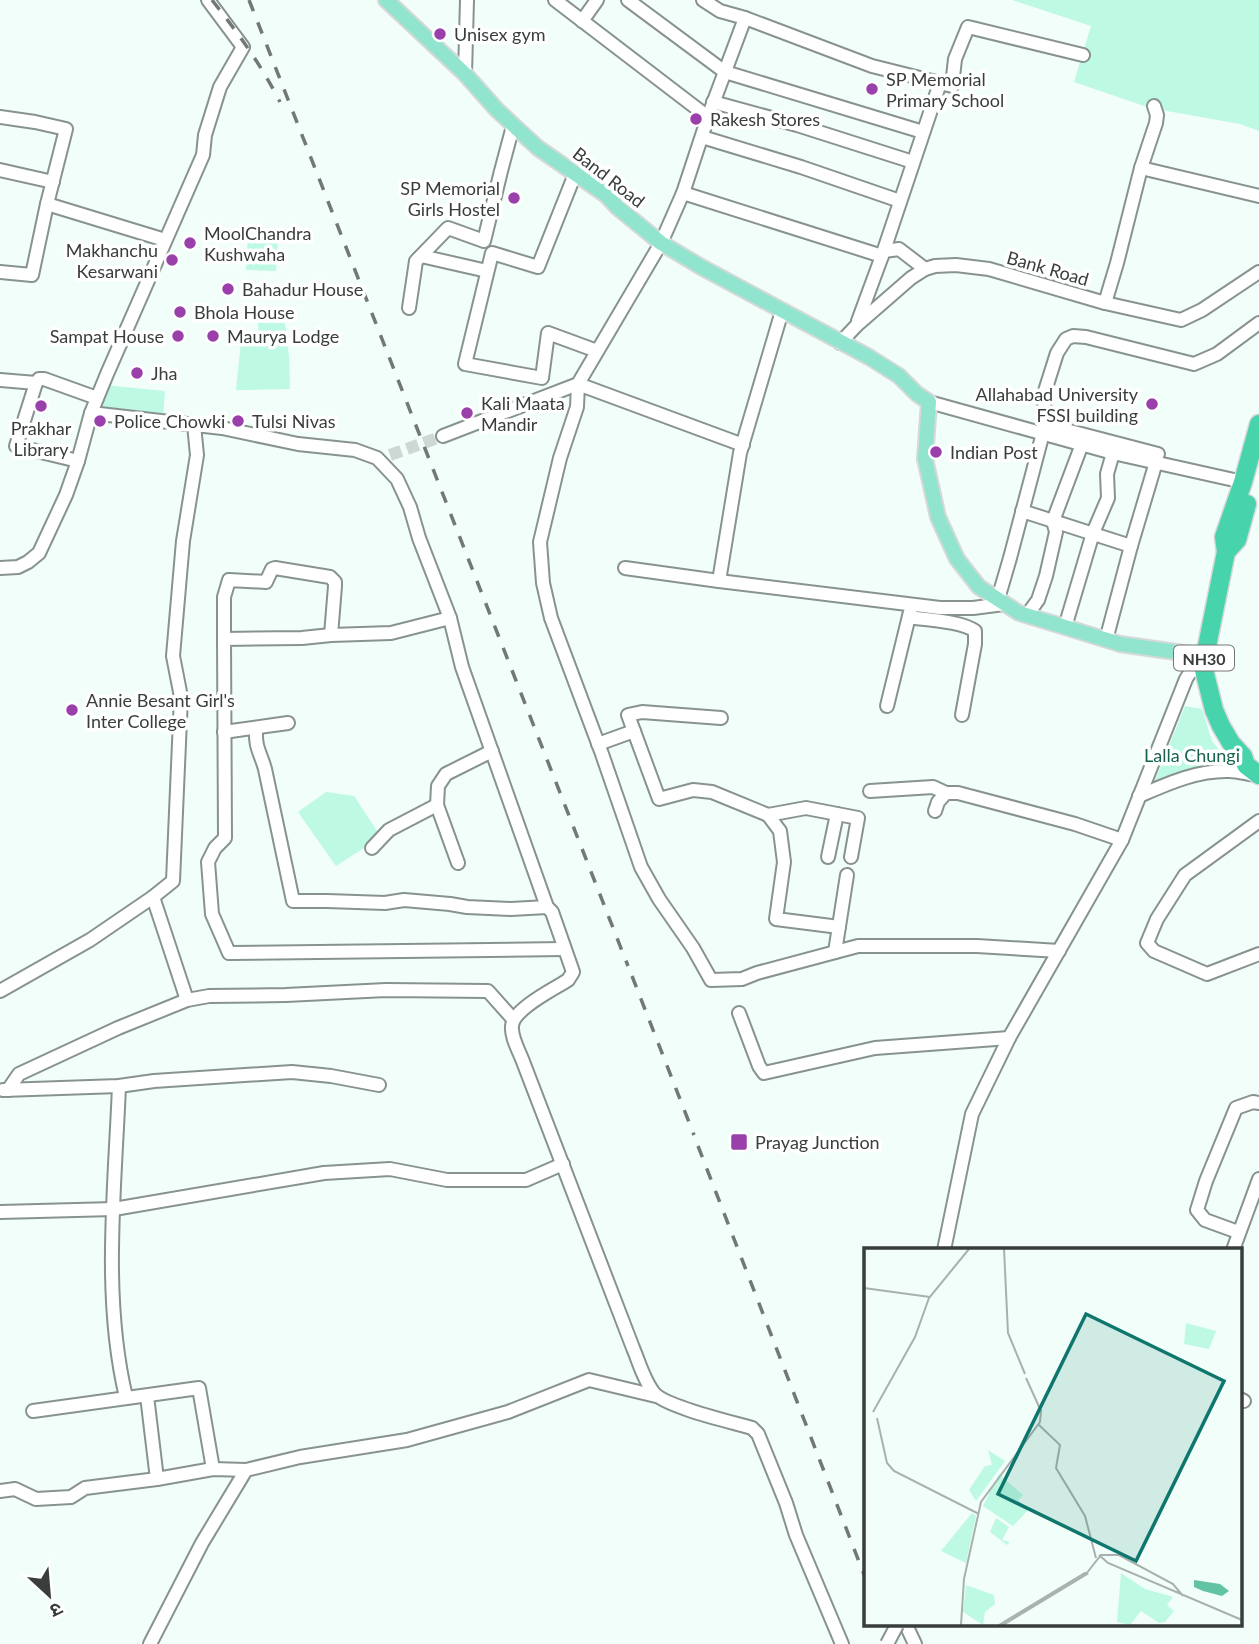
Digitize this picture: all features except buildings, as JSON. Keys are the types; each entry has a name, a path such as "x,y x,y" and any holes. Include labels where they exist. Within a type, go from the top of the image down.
{"highway":[{"name":"NH30","path":"1259,424 1224,537 1226,552 1204,661 1214,710 1221,726 1231,743 1251,758 1246,765 1259,775"},
{"path":"1226,552 1237,540 1259,464"}],"main road":[{"name":"Band Road","path":"386,0 538,148 606,195 661,243 839,343 869,357 899,376 929,402"},
{"path":"929,402 925,459 938,517 957,559 979,587 1019,613 1120,644 1204,661"}],"street":[{"path":"0,569 18,567 39,553 66,495 91,413 203,155 205,135 220,87 243,47 208,0"},
{"path":"465,74 467,0"},
{"path":"555,0 708,117"},
{"path":"582,21 597,0"},
{"path":"628,0 725,72 923,132"},
{"path":"703,0 745,18 809,37 872,66 953,86 955,59 968,27 1083,55"},
{"path":"745,18 713,102 683,193 661,243 578,384 577,407 560,458 540,542 543,583 551,618 641,867 711,980 742,979 757,972 858,946 977,946 1059,951"},
{"path":"857,325 940,83"},
{"path":"713,102 797,125 913,162"},
{"path":"1105,303 1141,168 1156,123 1154,106"},
{"path":"0,117 66,130 32,275 0,272"},
{"path":"409,309 416,261 448,228 484,242 513,125"},
{"path":"702,137 900,201"},
{"path":"1141,168 1259,196"},
{"path":"0,170 52,182"},
{"path":"575,174 538,267 492,253 465,364 542,378 548,333 597,351"},
{"path":"683,193 883,253 899,249 925,269 911,278 839,343"},
{"path":"47,204 165,240"},
{"path":"421,256 487,271"},
{"name":"Bank Road","path":"925,269 956,265 989,269 1105,303 1181,320 1202,310 1259,272"},
{"path":"719,581 743,445 782,311"},
{"path":"911,611 973,608 1001,601 1043,428 1045,391 1057,353 1066,339 1073,336 1086,337 1195,364 1217,354 1259,323"},
{"path":"78,461 16,446 39,379 97,398"},
{"path":"0,380 36,383"},
{"path":"443,436 578,384 743,445"},
{"path":"929,402 1213,469"},
{"path":"91,413 246,432 298,444 390,455"},
{"path":"0,990 90,940 173,881 181,697 173,656 183,541 197,456 194,425"},
{"path":"1043,428 1113,453 1243,481"},
{"path":"1027,615 1038,600 1046,576 1056,532 1053,521 1082,444"},
{"path":"355,450 377,458 397,479 410,508 450,618 462,667 547,907 552,912 573,972 568,980 521,1010 513,1019 511,1029 633,1348 656,1396"},
{"path":"1065,628 1093,533 1108,498 1107,474 1113,453"},
{"path":"1105,640 1156,462"},
{"path":"1022,511 1131,546"},
{"path":"331,635 335,586 330,576 275,568 270,571 266,582 229,580 224,597 225,838 215,848 208,862 212,914 229,953 564,948"},
{"path":"625,568 911,611 971,628 975,631 975,644 962,715"},
{"path":"887,706 911,611"},
{"path":"224,639 391,633 450,618"},
{"path":"944,1248 972,1114 1009,1038 1122,840 1186,679 1189,673 1204,661"},
{"path":"721,718 642,712 628,715 659,799 693,790 712,792 768,815 780,831 784,862 776,919 839,927"},
{"path":"225,733 288,723"},
{"path":"256,728 255,742 265,769 293,901 385,903 404,900 467,907 547,907"},
{"path":"598,744 634,732"},
{"path":"458,863 437,805 438,786 446,774 492,751"},
{"path":"1139,796 1170,783 1212,772 1231,771 1259,775"},
{"path":"870,791 933,787 946,793 989,800 1075,824 1122,840"},
{"path":"935,811 938,802 946,793"},
{"path":"372,848 389,830 437,805"},
{"path":"768,815 807,808 858,818 851,857"},
{"path":"828,857 837,814"},
{"path":"1259,821 1185,875 1157,919 1147,943 1154,951 1207,974 1259,954"},
{"path":"835,952 847,875"},
{"path":"153,897 187,1000"},
{"path":"4,1090 19,1074 118,1028 187,1000 209,996 386,990 488,991 513,1019"},
{"path":"739,1013 764,1073 875,1048 1009,1038"},
{"path":"4,1090 119,1086 154,1081 292,1072 379,1085"},
{"path":"119,1086 112,1257 115,1335 126,1397"},
{"path":"1238,1232 1205,1220 1197,1210 1236,1108 1253,1102 1259,1103"},
{"path":"0,1212 114,1209 324,1172 390,1169 447,1180 526,1180 563,1164"},
{"path":"1234,1248 1259,1179"},
{"path":"0,1491 15,1489 36,1499 71,1497 85,1488 213,1469 246,1470 300,1457 407,1440 508,1412 589,1380 656,1396 694,1412 752,1428 758,1434 796,1535 842,1644"},
{"path":"33,1411 199,1388 213,1469"},
{"path":"147,1396 157,1479"},
{"path":"150,1644 202,1542 246,1470"},
{"path":"887,1644 896,1626"},
{"path":"906,1626 915,1644"}],"green space":[{"path":"1012,0 1259,0 1259,131 1240,124 1150,108 1074,82 1091,26"},
{"path":"248,237 278,239 276,271 246,270"},
{"path":"258,323 285,323 290,389 236,390 241,341 259,340"},
{"path":"105,385 165,391 163,418 95,412"},
{"name":"Lalla Chungi","path":"1185,706 1202,709 1212,741 1238,774 1171,787 1149,795"},
{"path":"326,792 354,796 381,837 336,866 298,812"}],"tunnel":[{"path":"390,455 443,436"}],"railway":[{"path":"212,0 265,74 280,102"},
{"path":"249,0 628,966"},
{"path":"632,976 694,1135"},
{"path":"698,1146 864,1574"},
{"path":"894,1626 902,1644"}],"place":[{"name":"Unisex gym","path":"440,34"},
{"name":"SP Memorial Primary School","path":"872,89"},
{"name":"Rakesh Stores","path":"696,119"},
{"name":"SP Memorial Girls Hostel","path":"514,198"},
{"name":"MoolChandra Kushwaha","path":"190,243"},
{"name":"Makhanchu Kesarwani","path":"172,260"},
{"name":"Bahadur House","path":"228,289"},
{"name":"Bhola House","path":"180,312"},
{"name":"Sampat House","path":"178,336"},
{"name":"Maurya Lodge","path":"213,336"},
{"name":"Jha","path":"137,373"},
{"name":"Allahabad University FSSI building","path":"1152,404"},
{"name":"Prakhar Library","path":"41,406"},
{"name":"Kali Maata Mandir","path":"467,413"},
{"name":"Police Chowki","path":"100,421"},
{"name":"Tulsi Nivas","path":"238,421"},
{"name":"Indian Post","path":"936,452"},
{"name":"Annie Besant Girl's Inter College","path":"72,710"},
{"name":"Prayag Junction","path":"739,1142"}]}
